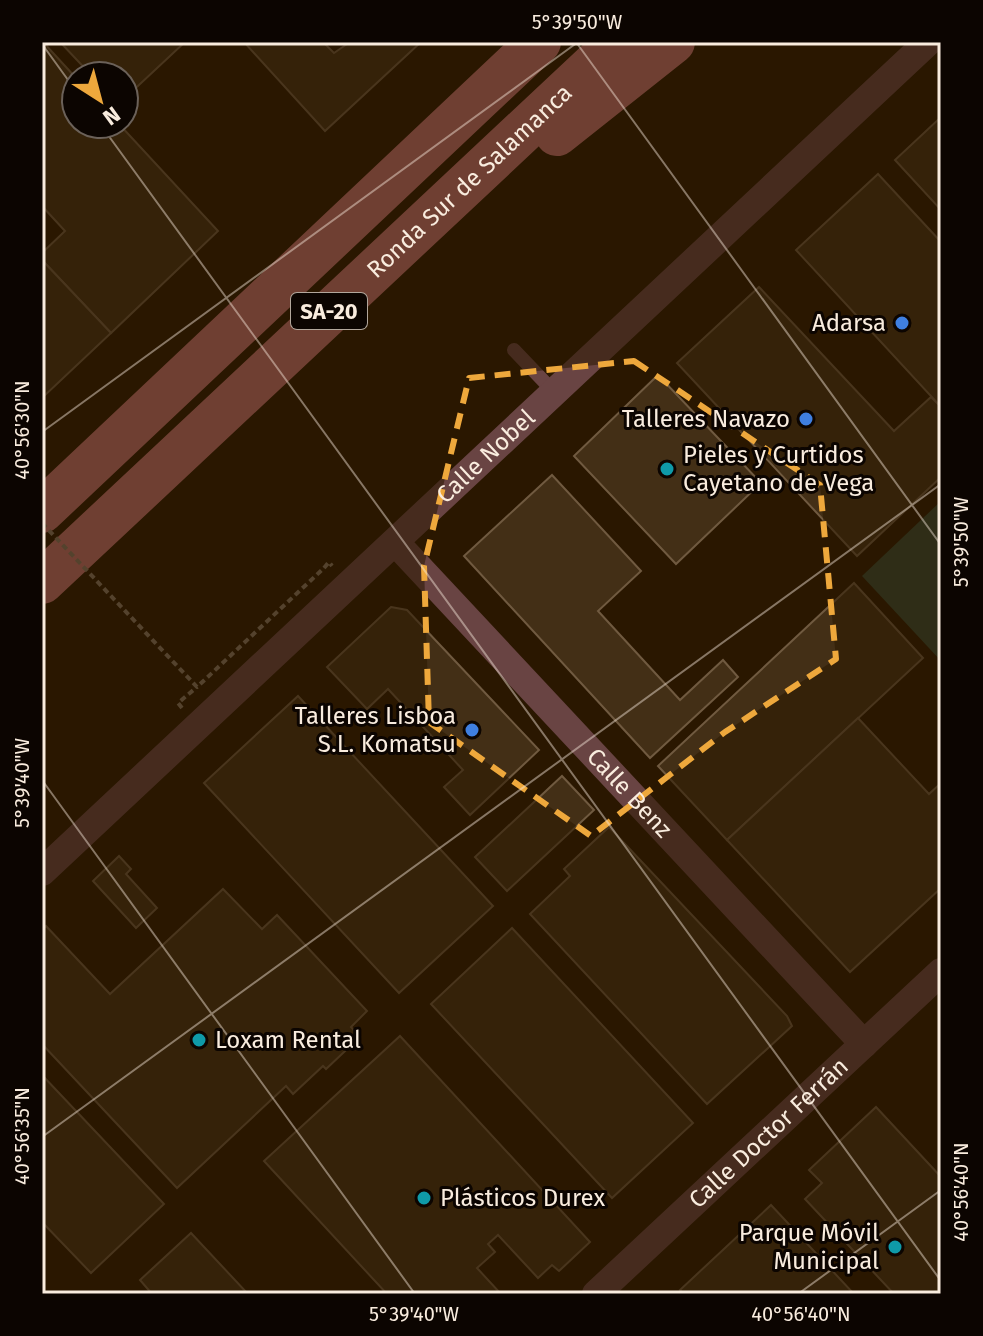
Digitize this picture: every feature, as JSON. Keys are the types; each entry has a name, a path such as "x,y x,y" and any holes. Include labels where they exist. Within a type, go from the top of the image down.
{"highway":[{"path":"224,340 366,178 445,104 500,42"},
{"name":"SA-20","path":"42,511 539,42"},
{"name":"Ronda Sur de Salamanca","path":"42,582 618,42"},
{"path":"267,370 673,42"}],"street":[{"name":"Calle Nobel","path":"42,872 928,42"},
{"name":"Calle Benz","path":"396,543 864,1044"},
{"name":"Calle Doctor Ferrán","path":"596,1294 941,972"}],"lane":[{"path":"514,350 555,393"}],"path":[{"path":"42,523 197,687 324,568"}],"highlighted area":[{"path":"634,361 820,485 836,659 725,732 591,836 429,722 424,566 469,378"}],"green space":[{"path":"941,501 941,661 862,576"}],"building":[{"path":"43,42 60,61 60,140 134,140 218,231 111,333 42,260 42,253 65,231 42,206"},
{"path":"60,42 185,42 140,84 140,60 77,60"},
{"path":"244,42 323,42 334,53 350,42 421,42 325,131"},
{"path":"941,117 941,210 895,160"},
{"name":"Adarsa","path":"878,174 941,242 941,407 796,250"},
{"path":"42,260 111,333 42,398"},
{"name":"Talleres Navazo","path":"759,287 894,431 931,397 941,407 941,477 857,556 677,363"},
{"name":"Pieles y Curtidos Cayetano de Vega","path":"658,375 761,483 676,564 574,456"},
{"path":"552,475 641,571 598,611 680,700 723,660 738,677 650,758 464,556"},
{"path":"854,583 923,658 727,840 658,766"},
{"name":"Talleres Lisboa S.L. Komatsu","path":"391,607 407,610 539,750 470,815 444,787 463,770 388,689 367,709 327,667"},
{"path":"298,696 493,906 399,993 204,783"},
{"path":"858,718 929,794 941,783 941,888 850,972 727,840"},
{"path":"562,776 594,810 507,891 475,857"},
{"path":"609,827 787,1016 792,1026 707,1104 530,914 570,876 564,869"},
{"path":"119,856 131,869 126,874 157,908 136,928 93,881"},
{"name":"Loxam Rental","path":"223,889 262,929 277,915 367,1011 351,1027 360,1037 326,1069 323,1066 293,1094 286,1086 177,1188 42,1044 42,930 46,926 110,994"},
{"path":"512,928 693,1123 612,1198 431,1004"},
{"name":"Plásticos Durex","path":"400,1036 590,1242 559,1271 552,1265 538,1278 498,1235 488,1244 495,1252 477,1268 501,1294 387,1294 264,1161"},
{"path":"42,1075 164,1204 91,1273 42,1222"},
{"name":"Parque Móvil Municipal","path":"876,1107 941,1177 941,1294 894,1294 805,1199 822,1183 809,1170"},
{"path":"771,1205 854,1294 684,1294 680,1290"},
{"path":"191,1233 248,1294 152,1294 140,1280"}],"place":[{"name":"Adarsa","path":"902,323"},
{"name":"Talleres Navazo","path":"806,419"},
{"name":"Pieles y Curtidos Cayetano de Vega","path":"667,469"},
{"name":"Talleres Lisboa S.L. Komatsu","path":"472,730"},
{"name":"Loxam Rental","path":"199,1040"},
{"name":"Plásticos Durex","path":"424,1198"},
{"name":"Parque Móvil Municipal","path":"895,1247"}]}
